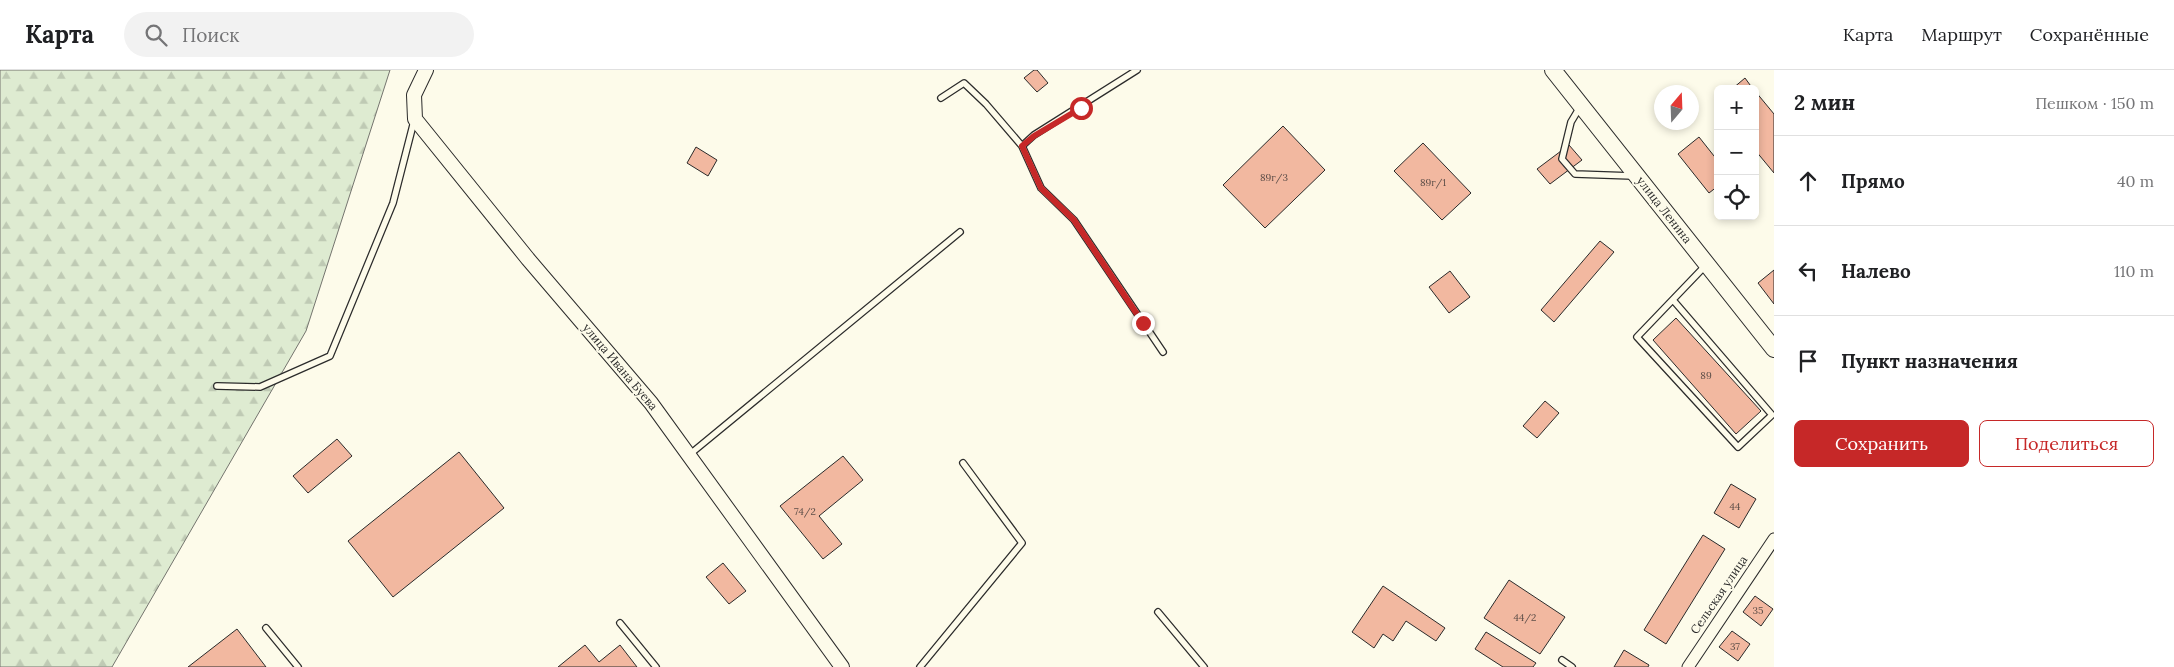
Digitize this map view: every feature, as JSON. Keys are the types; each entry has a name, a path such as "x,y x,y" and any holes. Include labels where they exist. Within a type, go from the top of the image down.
{"main road":[{"name":"улица Ленина","path":"1553,70 1774,350"}],"street":[{"path":"415,119 414,95 426,70"},
{"name":"улица Ивана Буева","path":"415,119 528,260 651,403 842,667"},
{"name":"Сельская улица","path":"1688,667 1774,539"}],"lane":[{"path":"1022,146 1034,136 1137,70"},
{"path":"942,98 964,83 986,104 1022,146 1041,188 1074,220 1163,352"},
{"path":"1581,105 1571,122 1562,159 1575,174 1637,176"},
{"path":"217,386 260,387 330,356 393,203 415,119"},
{"path":"689,455 960,232"},
{"path":"1673,300 1772,415 1738,447 1637,337 1707,264"},
{"path":"920,667 1022,543 963,463"},
{"path":"1158,612 1204,667"},
{"path":"620,623 656,667"},
{"path":"266,628 298,667"},
{"path":"1562,660 1572,667"}],"green space":[{"path":"0,70 390,70 306,331 112,667 0,667"}],"building":[{"path":"1034,70 1037,70 1048,83 1037,92 1024,78"},
{"path":"1745,78 1750,85 1737,85"},
{"path":"1759,96 1774,114 1774,173 1759,155"},
{"path":"1283,126 1325,170 1265,228 1223,185"},
{"path":"1699,137 1714,156 1714,189 1709,193 1678,154"},
{"path":"1423,143 1471,193 1442,220 1394,171"},
{"path":"1569,145 1582,160 1550,184 1537,169"},
{"path":"696,147 717,160 708,176 687,163"},
{"path":"1600,241 1614,252 1554,322 1541,310"},
{"path":"1774,270 1774,304 1758,283"},
{"path":"1450,271 1470,297 1449,313 1429,287"},
{"path":"1676,318 1761,411 1736,434 1653,340"},
{"path":"1545,401 1559,413 1537,438 1523,426"},
{"path":"337,439 352,456 308,493 293,476"},
{"path":"459,452 504,508 393,597 348,541"},
{"path":"843,456 863,480 819,516 842,544 823,559 780,506"},
{"path":"1731,484 1756,499 1739,528 1714,513"},
{"path":"1703,535 1725,549 1666,644 1644,630"},
{"path":"723,563 746,591 729,604 706,577"},
{"path":"1509,580 1565,617 1540,654 1484,618"},
{"path":"1383,586 1445,628 1436,641 1406,621 1393,641 1383,634 1374,648 1352,632"},
{"path":"1755,596 1773,609 1761,626 1743,612"},
{"path":"237,629 266,667 188,667"},
{"path":"1732,631 1750,644 1738,661 1719,647"},
{"path":"1486,632 1536,663 1533,667 1503,667 1475,649"},
{"path":"585,645 599,662 620,645 637,667 558,667"},
{"path":"1624,650 1649,665 1648,667 1614,667"}],"route":[{"path":"1081,108 1034,136 1022,146 1041,188 1074,220 1143,323"}]}
